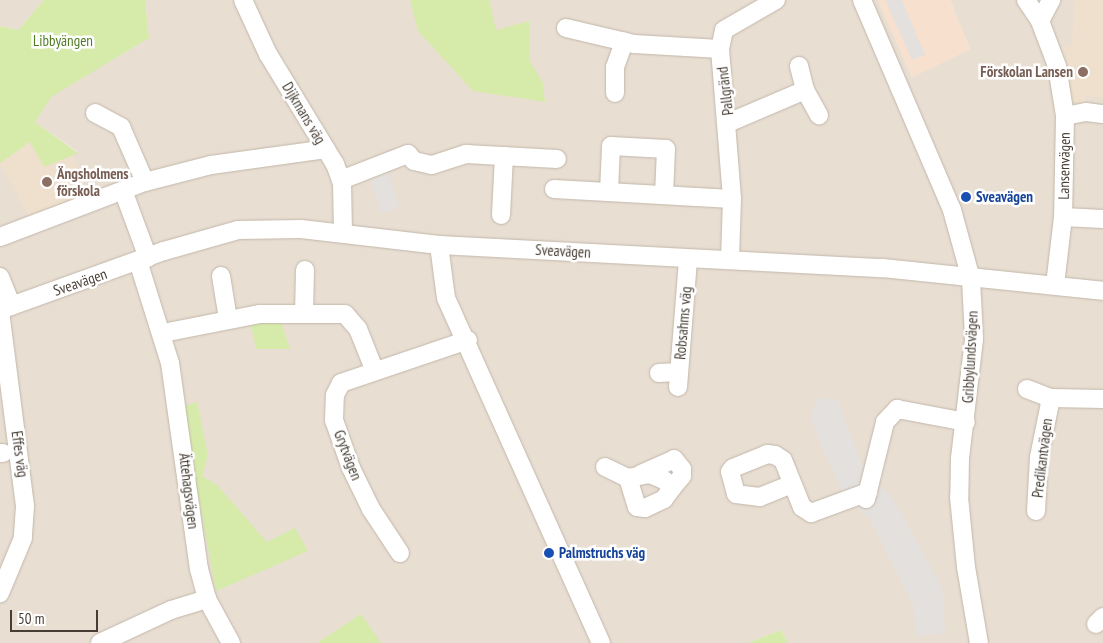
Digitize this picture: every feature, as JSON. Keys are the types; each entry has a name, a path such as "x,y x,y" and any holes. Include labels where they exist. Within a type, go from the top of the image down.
{"street":[{"name":"Dijkmans väg","path":"243,0 268,54 326,149 341,180 343,232"},
{"path":"720,49 724,30 776,0"},
{"name":"Gribbylundsvägen","path":"862,0 952,210 971,279 974,339 966,422 960,458 960,497 966,567 979,643"},
{"name":"Lansenvägen","path":"1026,0 1040,21 1057,66 1065,116 1062,217 1054,285"},
{"path":"1040,21 1051,0"},
{"name":"Pallgränd","path":"566,28 624,42 720,49 728,123 732,199 730,259"},
{"path":"615,93 615,67 624,42"},
{"path":"799,66 805,90 820,115"},
{"path":"728,123 805,90"},
{"name":"Lansenvägen","path":"1065,116 1086,112 1103,114"},
{"path":"95,113 121,126 146,182"},
{"path":"609,192 611,146 666,149 664,195"},
{"path":"0,238 124,193 146,182 211,165 326,149"},
{"path":"341,180 408,154 414,161 432,165 466,154 556,159"},
{"path":"500,215 504,156"},
{"path":"554,189 732,199"},
{"path":"124,193 143,260"},
{"name":"Lansenvägen","path":"1062,217 1103,219"},
{"name":"Sveavägen","path":"4,309 143,260 238,230 343,232 439,245 882,268 971,279 1054,285 1103,291"},
{"path":"439,245 446,298 468,340 601,643"},
{"name":"Robsahms väg","path":"659,373 679,380 688,259"},
{"name":"Ättehagsvägen","path":"143,260 163,333 181,426 199,569 207,599 231,643"},
{"path":"304,314 305,270"},
{"path":"0,276 4,309"},
{"path":"220,276 228,320"},
{"name":"Effes väg","path":"0,593 23,538 25,506 4,309"},
{"path":"163,333 260,314 345,314 358,328 374,369"},
{"name":"Grytvägen","path":"400,553 371,509 351,468 334,420 335,395 341,382 374,369 468,340"},
{"path":"1027,389 1050,398"},
{"name":"Predikantvägen","path":"1036,511 1039,457 1050,398 1103,399"},
{"path":"792,484 802,506 811,513 867,495 885,422 897,409 966,422"},
{"path":"605,467 634,476 650,474 664,480 672,488 664,499 645,508 637,507 634,476"},
{"path":"106,642 171,610 207,599"}],"shaded area":[{"path":"0,0 44,0 18,30 0,26"},
{"path":"145,0 878,0 912,77 970,49 950,0 1103,0 1103,643 788,643 781,630 748,643 0,643 0,163 30,142 78,152 35,122 51,96 149,38"},
{"path":"878,0 950,0 970,49 912,77"},
{"path":"885,0 902,0 925,55 912,60"},
{"name":"Förskolan Lansen","path":"1074,0 1103,0 1103,98 1086,96 1085,106 1069,99 1059,49 1072,45"},
{"name":"Ängsholmens förskola","path":"30,142 44,167 73,155 89,197 31,221 0,163"},
{"path":"386,166 400,208 382,214 368,172"},
{"path":"818,398 837,400 864,470 890,494 942,587 945,633 916,636 913,604 870,519 843,494 810,418"}],"green space":[{"name":"Libbyängen","path":"44,0 145,0 149,38 51,97 35,122 78,153 44,167 30,142 0,163 0,26 18,30"},
{"path":"410,0 489,0 496,30 529,21 529,60 543,83 545,102 473,91 418,31"},
{"path":"280,319 290,349 256,349 250,321"},
{"path":"197,402 208,455 202,476 217,485 267,542 295,528 308,551 216,591 182,407"},
{"path":"361,614 381,643 317,643"},
{"path":"781,630 788,643 748,643"}],"place":[{"name":"Förskolan Lansen","path":"1083,72"},
{"name":"Ängsholmens förskola","path":"47,182"},
{"name":"Sveavägen","path":"966,197"},
{"name":"Palmstruchs väg","path":"549,553"}]}
